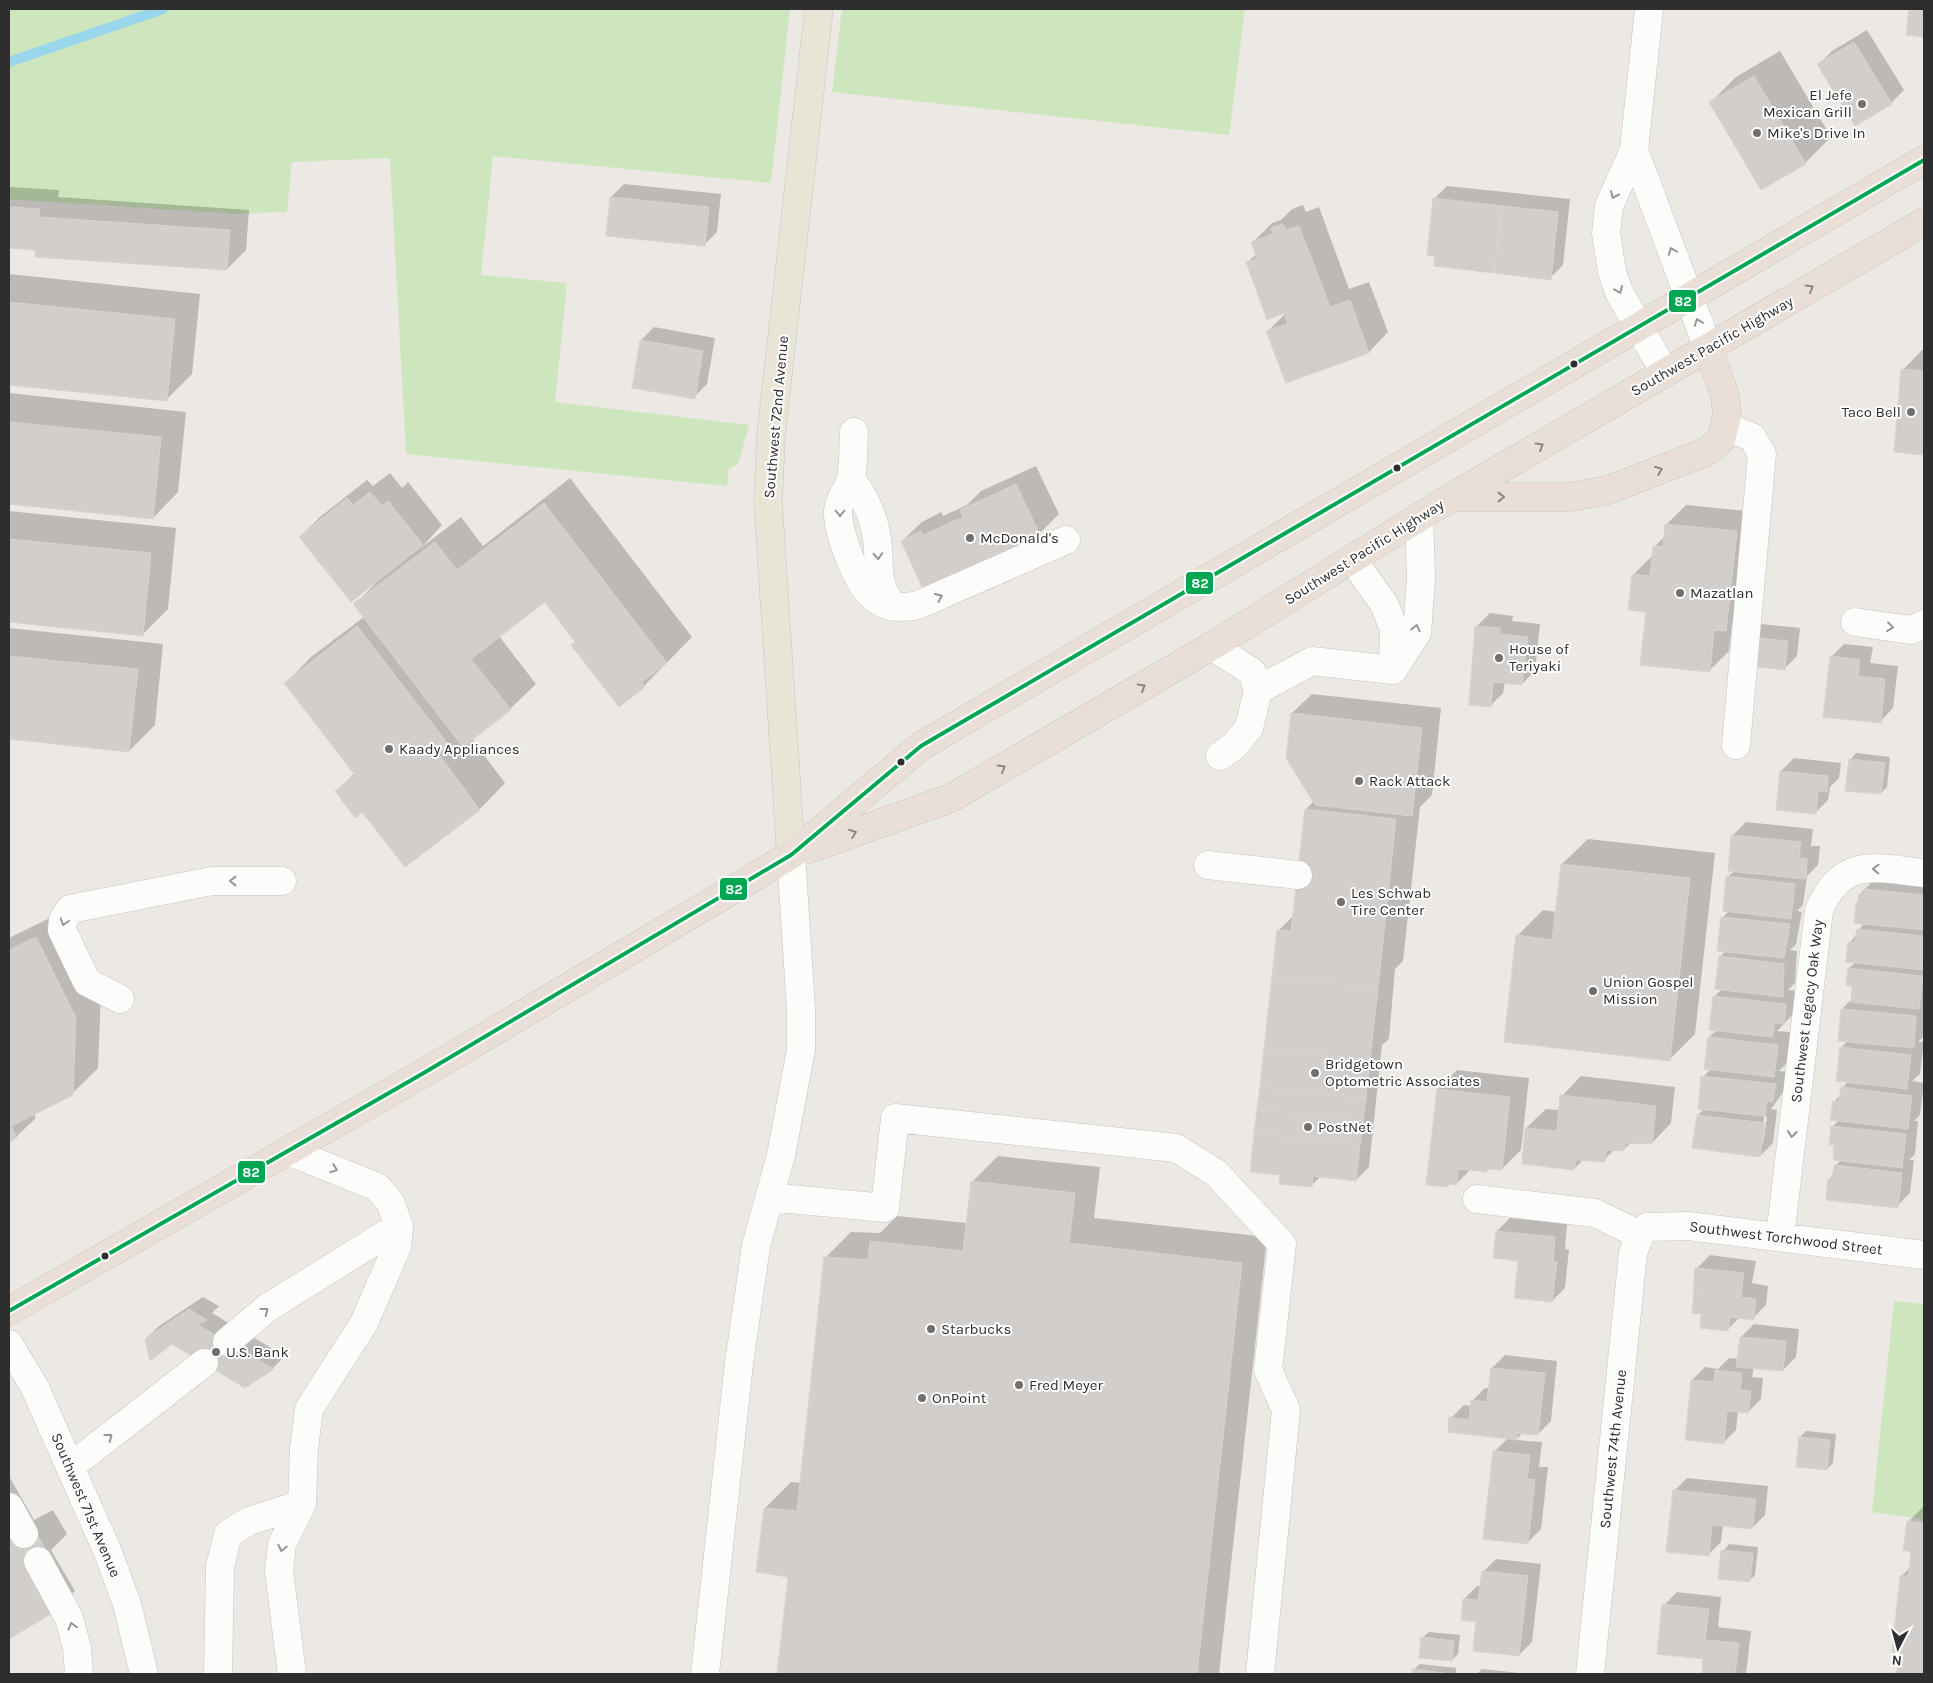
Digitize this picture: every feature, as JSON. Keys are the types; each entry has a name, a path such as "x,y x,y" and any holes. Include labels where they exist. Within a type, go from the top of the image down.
{"highway":[{"name":"Southwest Pacific Highway","path":"9,1311 457,1054 791,856 921,746 1104,637 1388,475 1689,296 1924,160"},
{"name":"Southwest Pacific Highway","path":"791,856 951,798 1212,646 1452,497 1924,222"},
{"path":"1452,497 1571,497 1608,490 1706,452 1721,440 1726,427 1725,396 1708,348"}],"main road":[{"name":"Southwest 72nd Avenue","path":"791,856 768,502 771,435 819,9"}],"street":[{"path":"1649,9 1634,150 1609,206 1606,233 1612,272 1637,327 1664,373"},
{"path":"1634,150 1708,348"},
{"path":"1726,427 1752,437 1762,454 1736,745"},
{"path":"854,432 851,479 838,509 845,544 864,587 876,600 892,606 908,608 918,605 1066,540"},
{"path":"1393,670 1417,633 1421,578 1419,518"},
{"path":"1352,559 1384,604 1394,630 1393,670"},
{"path":"1855,622 1911,630 1924,624"},
{"path":"1212,646 1252,672 1258,690 1249,728 1234,746 1220,756"},
{"path":"1258,690 1312,661 1393,670"},
{"path":"705,1674 739,1363 756,1246 786,1129 800,1050 801,1009 791,856"},
{"path":"1208,865 1298,875"},
{"name":"Southwest Legacy Oak Way","path":"1780,1237 1819,910 1826,893 1840,876 1860,869 1924,874"},
{"path":"120,999 87,982 62,930 63,920 70,909 212,881 282,881"},
{"path":"769,1197 885,1208 895,1118 1176,1148 1216,1173 1282,1244 1268,1370 1286,1410 1260,1674"},
{"path":"288,1151 377,1187 390,1202 398,1226 397,1247 364,1324 308,1409 302,1504 282,1544 278,1571 292,1674"},
{"path":"1477,1199 1595,1213 1644,1231"},
{"path":"227,1342 267,1308 398,1226"},
{"name":"Southwest Torchwood Street","path":"1644,1231 1688,1226 1924,1255"},
{"name":"Southwest 74th Avenue","path":"1590,1674 1633,1253 1644,1231"},
{"name":"Southwest 71st Avenue","path":"9,1344 35,1388 108,1550 127,1604 144,1674"},
{"path":"70,1467 204,1363"},
{"path":"218,1674 220,1567 228,1534 249,1521 302,1504"},
{"path":"9,1507 24,1534"},
{"path":"38,1561 70,1618 77,1648 79,1674"}],"green space":[{"path":"9,9 790,9 771,183 493,156 481,275 567,283 555,402 749,425 738,465 729,468 727,486 406,454 390,158 292,162 287,212 235,214 9,199"},
{"path":"842,9 1245,9 1229,135 832,92"},
{"path":"1894,1301 1924,1304 1924,1519 1872,1512"}],"building":[{"path":"1909,9 1924,9 1924,37 1906,35"},
{"path":"1854,42 1892,104 1855,126 1817,64"},
{"name":"Mike's Drive In","path":"1754,76 1806,164 1761,190 1709,102"},
{"path":"610,197 709,207 705,246 606,236"},
{"path":"1433,198 1502,206 1494,273 1434,266 1435,256 1427,255"},
{"path":"1502,206 1558,212 1551,280 1494,273"},
{"path":"9,207 40,209 39,217 230,230 227,270 35,257 35,250 9,248"},
{"path":"1283,224 1286,230 1299,226 1330,307 1350,300 1369,353 1286,383 1266,331 1288,324 1284,313 1267,320 1246,262 1257,259 1251,242 1273,234 1271,228"},
{"path":"9,302 175,319 167,401 9,385"},
{"path":"640,340 703,351 695,399 632,388"},
{"name":"Taco Bell","path":"1901,369 1924,371 1924,455 1894,452"},
{"path":"9,422 161,437 153,519 9,504"},
{"name":"McDonald's","path":"1016,484 1040,535 923,589 901,541 921,531 923,535 963,517 960,510"},
{"path":"370,492 382,506 388,501 423,545 351,602 299,537 347,498 353,505"},
{"path":"544,503 667,663 642,682 645,687 619,707 571,645 575,642 545,602 471,659 511,710 463,747 353,604 435,542 457,570"},
{"name":"Mazatlan","path":"1665,524 1737,531 1726,631 1714,630 1710,672 1640,665 1646,612 1628,610 1632,574 1650,576 1653,546 1663,547"},
{"path":"9,539 151,553 143,636 9,622"},
{"name":"Kaady Appliances","path":"357,626 449,745 438,753 480,810 405,867 362,812 355,818 335,791 355,775 284,683"},
{"name":"House of Teriyaki","path":"1475,626 1500,628 1500,634 1528,637 1522,685 1493,682 1491,707 1469,705"},
{"path":"1746,637 1788,641 1785,670 1742,665"},
{"path":"9,656 138,669 129,752 9,739"},
{"path":"1830,656 1860,660 1858,676 1885,679 1881,723 1823,717"},
{"name":"Rack Attack","path":"1291,713 1422,728 1412,816 1315,805 1286,758"},
{"path":"1849,759 1885,763 1881,794 1845,791"},
{"path":"1780,771 1828,776 1827,792 1818,791 1816,814 1776,810"},
{"name":"Les Schwab Tire Center","path":"1305,809 1396,819 1378,988 1272,976 1277,930 1291,931"},
{"path":"1731,835 1801,842 1799,858 1807,859 1806,879 1728,871"},
{"name":"Union Gospel Mission","path":"1561,864 1690,878 1670,1061 1504,1042 1516,935 1552,940"},
{"path":"1726,876 1795,884 1791,919 1723,911"},
{"path":"1864,889 1924,895 1924,930 1854,923 1856,903 1858,903 1859,894 1864,894"},
{"path":"1721,917 1790,924 1784,958 1717,951"},
{"path":"1857,929 1924,936 1923,970 1846,962 1848,942 1855,943"},
{"path":"36,937 76,1018 73,1095 11,1126 9,1121 9,950"},
{"path":"1719,956 1784,964 1783,997 1715,989"},
{"path":"1848,968 1923,976 1919,1009 1851,1002 1852,986 1846,985"},
{"path":"1272,976 1378,988 1370,1060 1264,1049"},
{"path":"1713,996 1786,1004 1784,1024 1774,1023 1773,1037 1709,1030"},
{"path":"1841,1009 1916,1016 1914,1048 1838,1041"},
{"path":"1708,1037 1778,1045 1774,1077 1704,1069"},
{"path":"1840,1047 1911,1055 1907,1089 1836,1081"},
{"name":"Bridgetown Optometric Associates","path":"1264,1049 1370,1060 1366,1098 1260,1087"},
{"path":"1701,1076 1776,1084 1773,1102 1767,1101 1765,1116 1698,1109"},
{"path":"1260,1087 1366,1098 1363,1121 1257,1109"},
{"path":"1841,1087 1912,1096 1908,1129 1830,1120 1833,1101 1839,1102"},
{"path":"1437,1089 1510,1097 1502,1170 1487,1169 1487,1172 1458,1169 1457,1185 1449,1184 1448,1187 1426,1185"},
{"path":"1560,1095 1656,1106 1652,1144 1625,1143 1624,1151 1606,1150 1605,1162 1576,1160 1574,1170 1522,1164 1525,1128 1557,1131"},
{"name":"PostNet","path":"1257,1109 1363,1121 1360,1145 1254,1133"},
{"path":"1697,1115 1765,1123 1760,1157 1692,1148"},
{"path":"9,1121 17,1138 9,1142"},
{"path":"1831,1126 1906,1134 1902,1168 1833,1160 1834,1145 1829,1145"},
{"path":"1254,1133 1360,1145 1356,1181 1313,1176 1312,1187 1279,1184 1280,1175 1250,1172"},
{"path":"1834,1165 1902,1173 1898,1208 1826,1200 1828,1179 1832,1179"},
{"name":"Fred Meyer","path":"971,1181 1075,1193 1069,1243 1242,1263 1197,1674 777,1674 788,1577 756,1572 764,1508 797,1511 824,1257 868,1260 870,1241 963,1251"},
{"path":"1496,1231 1555,1237 1553,1262 1557,1262 1552,1302 1514,1298 1518,1261 1493,1258"},
{"path":"1695,1268 1744,1273 1741,1296 1732,1296 1756,1299 1754,1320 1730,1317 1728,1331 1700,1328 1701,1314 1692,1313 1694,1292 1704,1292 1693,1291"},
{"name":"U.S. Bank","path":"189,1309 207,1320 198,1325 274,1369 245,1388 172,1344 150,1361 145,1339"},
{"path":"1740,1337 1786,1341 1783,1371 1736,1367"},
{"path":"1491,1368 1545,1373 1538,1435 1517,1433 1517,1440 1448,1432 1449,1417 1469,1420 1471,1400 1487,1402"},
{"path":"1715,1370 1742,1373 1740,1390 1751,1391 1748,1413 1727,1411 1724,1444 1685,1440 1691,1380 1714,1382"},
{"path":"1799,1437 1830,1440 1827,1470 1796,1467"},
{"path":"1493,1451 1530,1455 1527,1479 1535,1480 1528,1544 1483,1539"},
{"path":"1673,1490 1756,1499 1752,1529 1712,1525 1709,1556 1666,1552"},
{"path":"1907,1521 1924,1523 1924,1674 1897,1674 1899,1653 1892,1652 1900,1576 1908,1576 1911,1552 1903,1550"},
{"path":"33,1528 49,1555 56,1611 9,1639 9,1529"},
{"path":"1721,1550 1753,1553 1750,1582 1718,1579"},
{"path":"1482,1571 1528,1576 1519,1656 1473,1651 1476,1622 1461,1620 1463,1599 1478,1600"},
{"path":"1662,1604 1709,1609 1705,1640 1739,1643 1735,1674 1702,1674 1703,1659 1657,1654"},
{"path":"1421,1637 1454,1641 1452,1661 1419,1658"},
{"path":"1412,1669 1451,1674 1412,1674"}],"waterway":[{"path":"9,62 163,9"}],"transit line":[{"name":"82","path":"9,1311 422,1074 791,855 921,746 1924,160"}],"place":[{"name":"El Jefe Mexican Grill","path":"1862,104"},
{"name":"Mike's Drive In","path":"1757,133"},
{"name":"Taco Bell","path":"1911,412"},
{"name":"McDonald's","path":"970,538"},
{"name":"Mazatlan","path":"1680,593"},
{"name":"House of Teriyaki","path":"1499,658"},
{"name":"Kaady Appliances","path":"389,749"},
{"name":"Rack Attack","path":"1359,781"},
{"name":"Les Schwab Tire Center","path":"1341,902"},
{"name":"Union Gospel Mission","path":"1593,991"},
{"name":"Bridgetown Optometric Associates","path":"1315,1073"},
{"name":"PostNet","path":"1308,1127"},
{"name":"Starbucks","path":"931,1329"},
{"name":"U.S. Bank","path":"216,1352"},
{"name":"Fred Meyer","path":"1019,1385"},
{"name":"OnPoint","path":"922,1398"}]}
